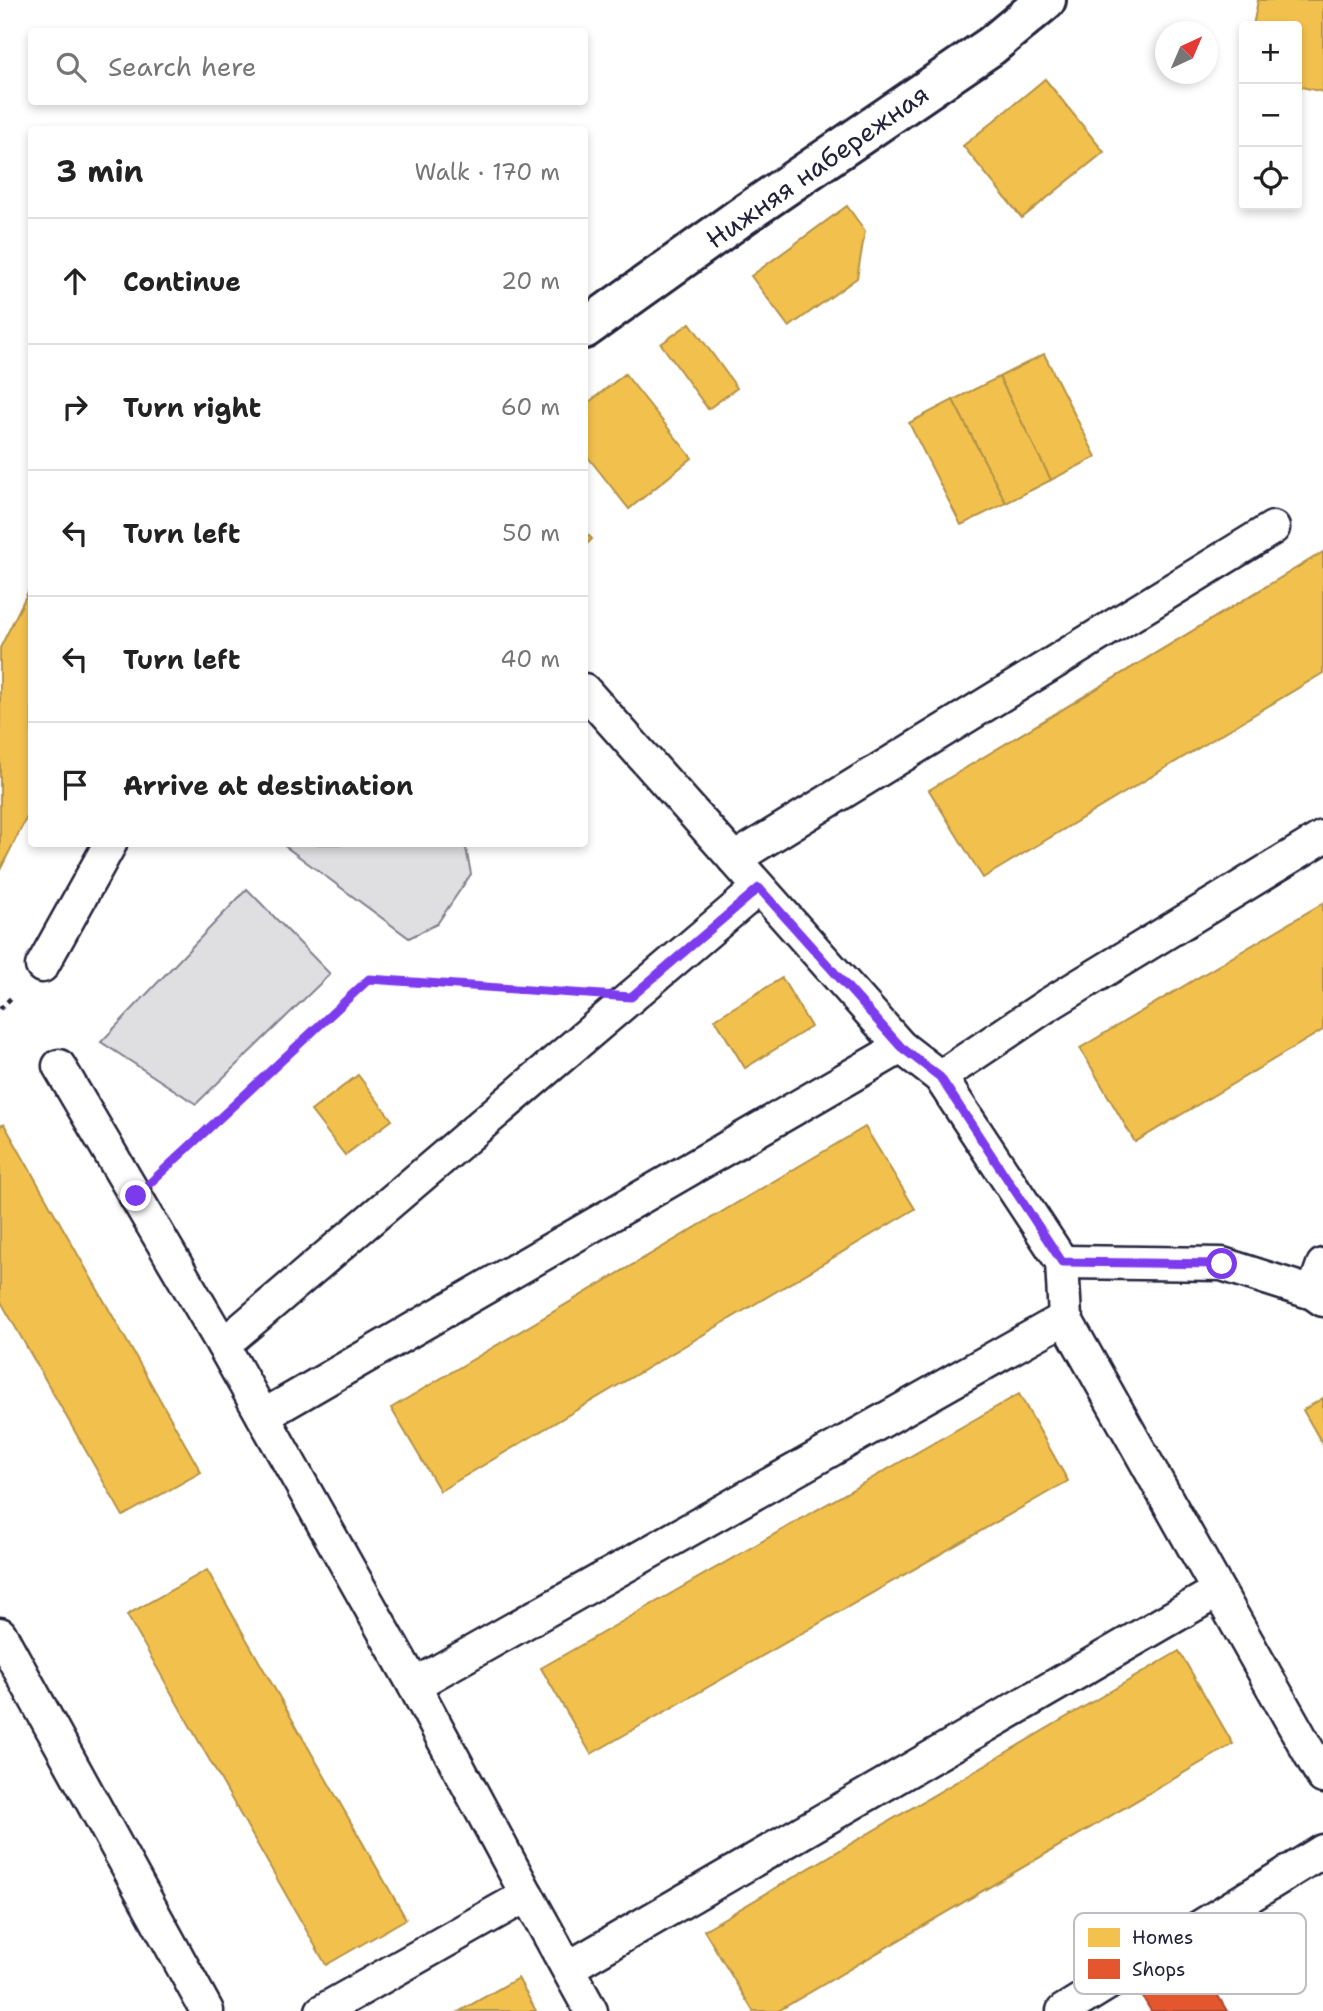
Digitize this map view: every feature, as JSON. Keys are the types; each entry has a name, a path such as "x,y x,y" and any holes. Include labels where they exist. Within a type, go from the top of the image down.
{"street":[{"name":"Нижняя набережная","path":"588,326 742,216 991,46 1046,0"}],"lane":[{"path":"734,859 1273,528"},
{"path":"588,695 901,1047 940,1077 1062,1262 1065,1318 1323,1777"},
{"path":"940,1077 1046,1006 1323,837"},
{"path":"43,966 108,847"},
{"path":"223,1345 759,888"},
{"path":"263,1416 901,1047"},
{"path":"59,1066 263,1416 414,1685 591,2011"},
{"path":"1062,1262 1222,1264 1320,1286"},
{"path":"414,1685 1065,1318"},
{"path":"568,1968 1218,1591"},
{"path":"0,1634 208,2011"},
{"path":"1222,1913 1323,1851"},
{"path":"322,2011 527,1895"},
{"path":"1063,2011 1091,1994"}],"path":[{"path":"136,1196 369,979 631,997"}],"shaded area":[{"path":"286,847 466,848 471,874 437,924 409,938"},
{"path":"247,889 330,974 196,1104 101,1042"}],"building: Homes":[{"path":"1258,0 1323,0 1323,92 1302,87 1302,21 1254,21"},
{"path":"1045,79 1104,152 1022,218 963,146"},
{"path":"847,206 865,231 857,278 789,327 751,276"},
{"path":"690,323 737,388 708,409 661,344"},
{"path":"1044,354 1096,457 1051,480 999,377"},
{"path":"625,374 692,458 629,509 588,457 588,403"},
{"path":"999,377 1051,480 1006,503 953,400"},
{"path":"953,400 1006,503 961,525 909,423"},
{"path":"1323,552 1323,673 983,878 929,790"},
{"path":"28,592 28,815 0,870 0,648"},
{"path":"1323,903 1323,1030 1135,1142 1080,1048"},
{"path":"782,978 811,1027 745,1068 715,1019"},
{"path":"358,1075 392,1120 345,1155 311,1111"},
{"path":"4,1124 201,1472 123,1516 0,1300 0,1126"},
{"path":"865,1127 915,1209 440,1491 391,1408"},
{"path":"1019,1394 1068,1481 591,1754 541,1668"},
{"path":"1323,1398 1323,1445 1303,1410"},
{"path":"207,1570 406,1919 326,1965 127,1615"},
{"path":"1179,1651 1233,1744 778,2011 753,2011 704,1930"},
{"path":"518,1978 536,2011 460,2011"}],"building: Shops":[{"path":"1141,1994 1217,1994 1227,2011 1151,2011"}],"route":[{"path":"136,1196 369,979 631,997 759,888 901,1047 940,1077 1062,1262 1222,1264"}]}
